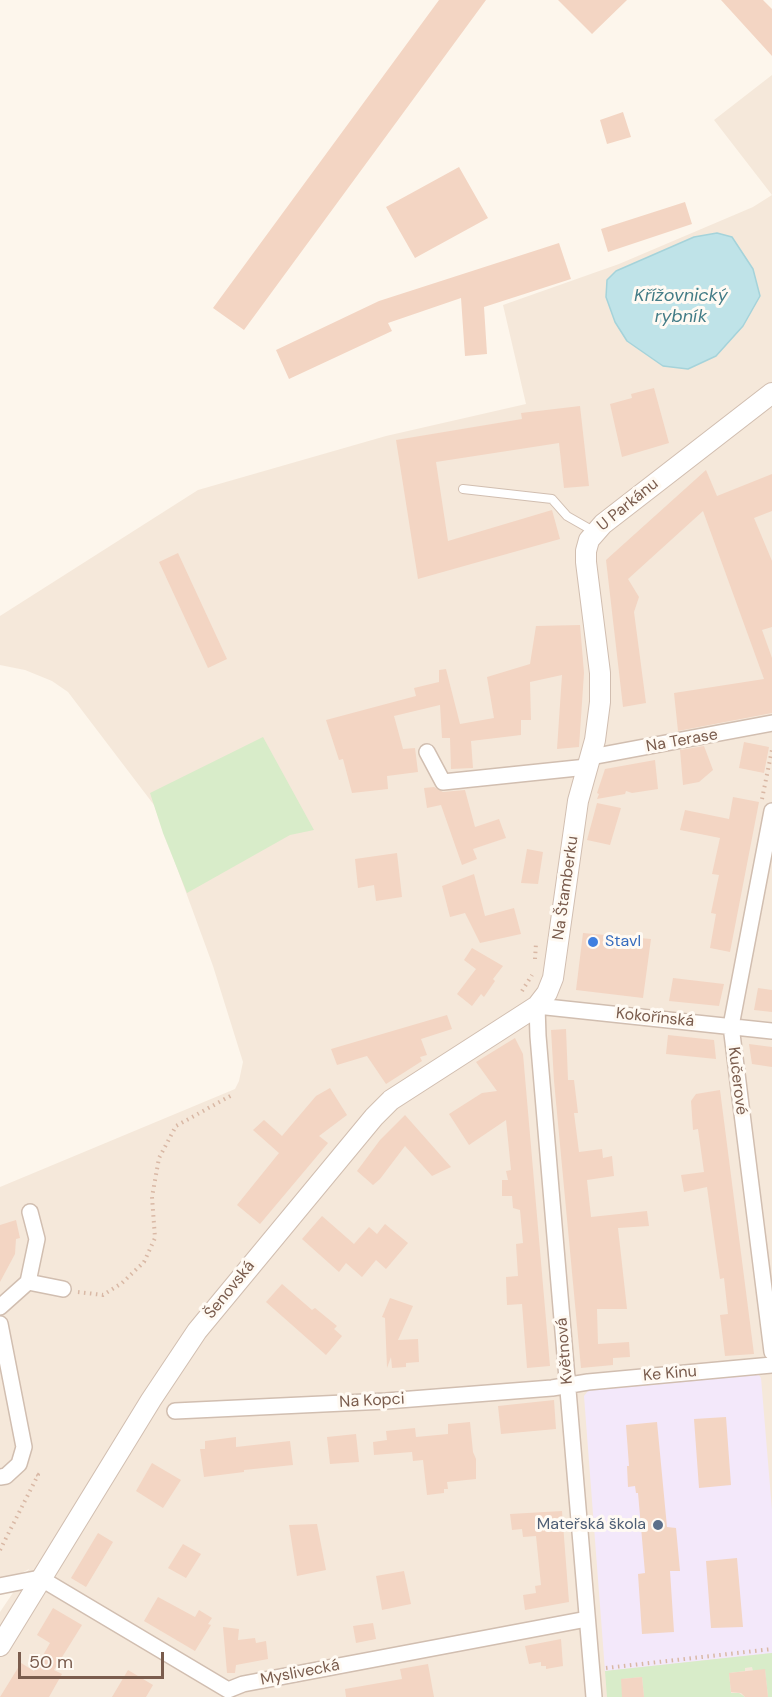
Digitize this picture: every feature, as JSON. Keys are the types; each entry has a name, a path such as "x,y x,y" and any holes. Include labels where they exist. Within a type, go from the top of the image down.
{"street":[{"name":"U Parkánu","path":"591,755 600,686 586,562 589,540 595,532 772,393"},
{"name":"Na Terase","path":"591,755 772,723"},
{"path":"427,752 443,782 591,755"},
{"name":"Na Štamberku","path":"537,1006 547,993 553,978 578,801 591,755"},
{"name":"Kučerové","path":"772,811 731,1026 772,1352"},
{"name":"Kokořínská","path":"537,1006 772,1031"},
{"name":"Květnová","path":"537,1006 538,1048 594,1697"},
{"name":"Šenovská","path":"0,1646 40,1578 197,1330 374,1118 391,1100 537,1006"},
{"path":"0,1307 28,1282 37,1239 30,1212"},
{"path":"28,1282 63,1289"},
{"path":"0,1324 24,1447 19,1464 6,1476 0,1477"},
{"name":"Ke Kinu","path":"568,1386 588,1382 772,1365"},
{"name":"Na Kopci","path":"175,1411 386,1401 568,1386"},
{"path":"0,1586 40,1578"},
{"name":"Myslivecká","path":"40,1578 226,1693 243,1684 587,1619"}],"lane":[{"path":"463,489 552,499 567,516 595,532"}],"path":[{"path":"63,1289 103,1295 123,1283 144,1262 155,1238 152,1197 159,1158 176,1126 232,1095"},
{"path":"0,1550 38,1475 19,1464"},
{"path":"592,1670 772,1649"}],"shaded area":[{"path":"772,75 772,195 714,120"},
{"path":"772,195 772,1697 0,1697 0,1612 29,1569 14,1577 0,1579 0,1187 235,1089 243,1062 213,966 154,805 68,692 52,681 25,670 0,665 0,616 198,490 386,436 526,404 503,305 619,264 753,207"},
{"path":"756,1371 761,1378 772,1510 772,1653 605,1671 584,1396 591,1387"}],"green space":[{"path":"263,737 314,830 290,835 187,893 150,793"},
{"path":"772,1653 772,1697 768,1697 765,1670 753,1671 752,1667 745,1668 745,1671 729,1673 731,1693 739,1693 745,1697 644,1697 642,1677 622,1679 622,1697 607,1697 605,1671"}],"water":[{"name":"Křížovnický rybník","path":"717,233 732,237 753,269 760,296 743,326 716,356 688,369 663,366 627,341 615,322 606,297 607,280 616,271 694,237"}],"building":[{"path":"439,0 486,0 244,330 213,308"},
{"path":"558,0 627,0 592,34"},
{"path":"721,0 763,0 772,9 772,56"},
{"path":"623,112 631,137 607,144 600,120"},
{"path":"459,167 488,218 415,258 386,207"},
{"path":"685,202 692,224 608,252 601,229"},
{"path":"559,243 571,279 484,307 487,354 465,356 461,298 388,323 392,331 289,379 276,350 379,301"},
{"path":"654,388 669,443 622,457 610,404 632,398 631,394"},
{"path":"580,406 589,486 564,488 559,443 436,462 448,541 552,510 560,539 418,579 396,440 522,419 521,413"},
{"path":"706,470 717,496 772,474 772,511 754,518 772,561 772,627 762,630 772,658 772,713 678,731 674,693 764,679 703,511 628,579 639,597 634,612 646,703 623,707 606,560"},
{"path":"178,553 227,659 208,668 159,562"},
{"path":"580,625 584,673 579,747 557,749 562,675 530,682 531,720 521,720 521,735 471,741 473,768 451,769 450,738 442,738 440,705 394,716 403,749 415,748 418,772 387,776 388,789 352,793 343,759 339,760 326,720 416,696 414,688 439,682 439,670 446,669 460,724 494,718 487,677 530,664 536,626"},
{"path":"744,742 769,747 764,773 739,768"},
{"path":"704,746 713,770 699,782 683,785 680,750"},
{"path":"655,760 658,789 632,793 626,791 625,794 597,799 605,769"},
{"path":"434,787 443,792 465,790 475,827 499,819 506,838 473,849 477,859 462,865 441,805 427,808 424,788"},
{"path":"733,797 759,802 730,952 710,948 716,914 711,913 719,875 712,874 720,838 680,830 685,810 729,819"},
{"path":"597,803 621,808 610,845 587,840"},
{"path":"527,849 543,852 538,884 521,883"},
{"path":"397,853 402,897 376,901 374,885 358,888 355,859"},
{"path":"474,874 485,916 514,908 521,934 480,943 465,913 450,917 442,886"},
{"path":"583,933 651,939 643,998 576,990"},
{"path":"472,948 503,966 484,997 481,994 472,1006 457,994 476,969 464,960"},
{"path":"673,978 724,984 719,1006 669,1001"},
{"path":"758,988 772,990 772,1012 754,1010"},
{"path":"447,1015 452,1029 421,1039 427,1055 420,1057 422,1061 386,1084 367,1056 337,1065 331,1049"},
{"path":"566,1029 568,1080 574,1080 578,1113 574,1113 579,1152 602,1149 603,1158 612,1156 614,1176 587,1180 591,1217 647,1211 649,1226 618,1228 627,1309 597,1309 598,1344 629,1342 630,1357 613,1358 613,1365 581,1368 551,1030"},
{"path":"668,1035 714,1040 716,1059 666,1054"},
{"path":"515,1038 523,1054 550,1366 527,1368 522,1304 507,1305 506,1277 518,1276 516,1244 523,1243 520,1210 513,1208 512,1196 502,1196 502,1180 508,1180 506,1171 511,1170 506,1120 469,1145 449,1114 482,1093 497,1091 476,1062"},
{"path":"749,1044 772,1047 772,1067 752,1064"},
{"path":"330,1088 347,1115 319,1136 328,1143 260,1224 237,1205 279,1153 253,1130 264,1120 282,1136 316,1096"},
{"path":"720,1090 754,1354 725,1356 720,1315 728,1314 724,1278 720,1279 707,1187 684,1192 681,1175 704,1172 698,1129 693,1130 691,1101 696,1094"},
{"path":"405,1115 451,1167 432,1176 405,1146 373,1185 357,1171 380,1140"},
{"path":"322,1216 354,1244 369,1227 377,1234 385,1224 408,1243 386,1269 376,1260 362,1277 346,1263 339,1272 302,1239"},
{"path":"16,1220 20,1238 16,1239 15,1254 0,1282 0,1225"},
{"path":"282,1284 312,1310 315,1308 337,1326 334,1329 342,1336 326,1355 266,1302"},
{"path":"390,1298 413,1306 398,1340 418,1339 419,1362 406,1363 406,1367 392,1368 391,1357 387,1368 385,1318 382,1317"},
{"path":"554,1400 556,1429 501,1434 498,1406"},
{"path":"726,1417 731,1485 699,1488 694,1419"},
{"path":"470,1422 473,1452 476,1459 476,1479 447,1482 448,1489 444,1489 444,1493 427,1495 423,1460 413,1461 412,1452 374,1455 373,1442 387,1440 386,1431 415,1428 416,1437 448,1434 448,1424"},
{"path":"657,1422 667,1527 676,1528 680,1571 670,1571 674,1632 642,1634 638,1574 645,1573 638,1493 636,1493 635,1486 628,1487 626,1425"},
{"path":"356,1434 359,1462 330,1464 327,1437"},
{"path":"236,1437 236,1447 290,1441 293,1465 204,1477 200,1449 205,1449 205,1441"},
{"path":"152,1463 181,1480 163,1508 136,1491"},
{"path":"562,1511 569,1602 525,1610 523,1595 536,1593 535,1586 541,1585 536,1536 523,1537 522,1529 512,1530 510,1514"},
{"path":"317,1524 326,1570 297,1576 289,1525"},
{"path":"98,1533 113,1542 86,1587 71,1578"},
{"path":"183,1544 201,1554 186,1578 168,1568"},
{"path":"737,1558 743,1627 711,1628 706,1561"},
{"path":"404,1571 411,1604 382,1610 376,1576"},
{"path":"158,1597 195,1617 199,1610 212,1618 208,1624 211,1625 195,1651 144,1621"},
{"path":"53,1608 82,1625 54,1670 62,1674 49,1697 0,1697 21,1663 34,1671 50,1643 37,1635"},
{"path":"373,1623 376,1639 356,1643 353,1626"},
{"path":"223,1627 239,1629 238,1640 255,1638 256,1643 266,1641 268,1659 236,1665 235,1673 227,1673"},
{"path":"561,1639 563,1666 546,1669 546,1666 541,1666 541,1662 529,1664 525,1646"},
{"path":"428,1664 434,1697 346,1697 345,1689 402,1679 400,1669"},
{"path":"765,1669 768,1697 745,1697 741,1693 731,1692 729,1673"},
{"path":"128,1670 153,1685 146,1697 112,1697"},
{"path":"642,1677 644,1697 622,1697 621,1679"}],"place":[{"name":"Stavl","path":"593,942"},
{"name":"Mateřská škola","path":"658,1525"}]}
